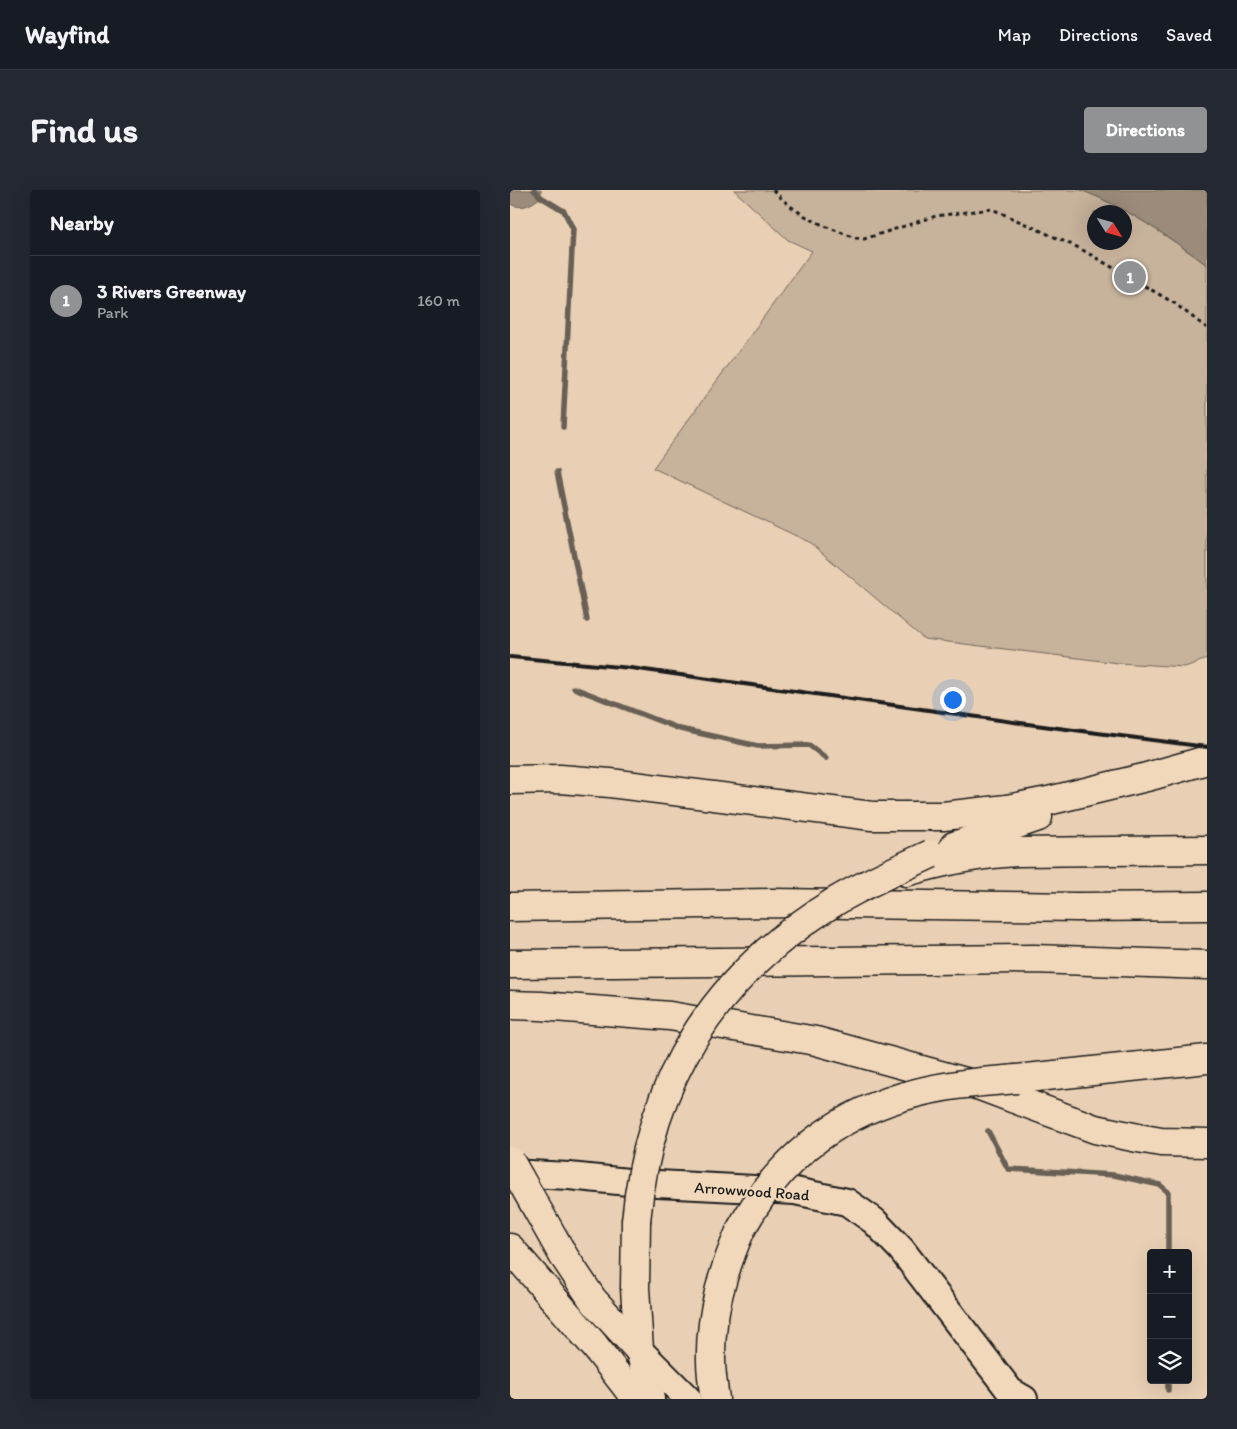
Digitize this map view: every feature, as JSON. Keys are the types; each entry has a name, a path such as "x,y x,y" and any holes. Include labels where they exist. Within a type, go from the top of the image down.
{"highway":[{"path":"639,1350 635,1288 636,1221 639,1190 646,1154 665,1092 681,1059 699,1029 733,985 763,954 813,916 867,884 931,854 1050,807 1207,760"},
{"path":"510,780 560,779 610,783 872,816 943,816 1007,809 1050,807"},
{"path":"867,884 945,861 987,854 1207,850"},
{"path":"510,907 772,903 1077,907 1207,906"},
{"path":"510,964 1034,960 1207,965"},
{"path":"510,1005 670,1016 816,1040 980,1086 1095,1129 1161,1142 1207,1143"},
{"path":"715,1399 711,1361 712,1329 718,1292 727,1261 741,1228 756,1203 794,1158 822,1135 853,1115 886,1102 919,1092 957,1084 1207,1060"},
{"path":"1083,1072 1207,1070"},
{"path":"510,1161 563,1255 592,1300 639,1350"},
{"path":"510,1248 594,1344 636,1399"}],"street":[{"name":"Arrowwood Road","path":"510,1173 569,1176 638,1183 795,1191 847,1202 874,1222 901,1249 1010,1391 1024,1399"},
{"path":"639,1350 651,1399"},
{"path":"639,1350 688,1399"}],"path":[{"path":"773,190 795,211 856,238 873,237 900,226 936,216 992,209 1079,248 1174,304 1207,328"}],"shaded area":[{"path":"510,190 541,190 541,197 526,206 518,207 510,204"},
{"path":"734,190 1081,190 1114,205 1087,205 1087,250 1132,250 1132,215 1207,265 1207,659 1185,667 1118,663 924,639 809,542 653,468 812,251 788,240"},
{"path":"1081,190 1207,190 1207,265 1132,215 1132,205 1115,205"}],"waterway":[{"path":"534,190 541,197 564,211 573,229 563,427"},
{"path":"557,472 587,620"},
{"path":"574,688 680,729 758,746 809,745 826,758"},
{"path":"988,1131 1008,1169 1114,1175 1160,1185 1168,1192 1168,1249"},
{"path":"1168,1384 1168,1390"}],"railway":[{"path":"510,657 631,668 1035,725 1207,747"}],"place":[{"name":"3 Rivers Greenway","path":"1130,277"}]}
